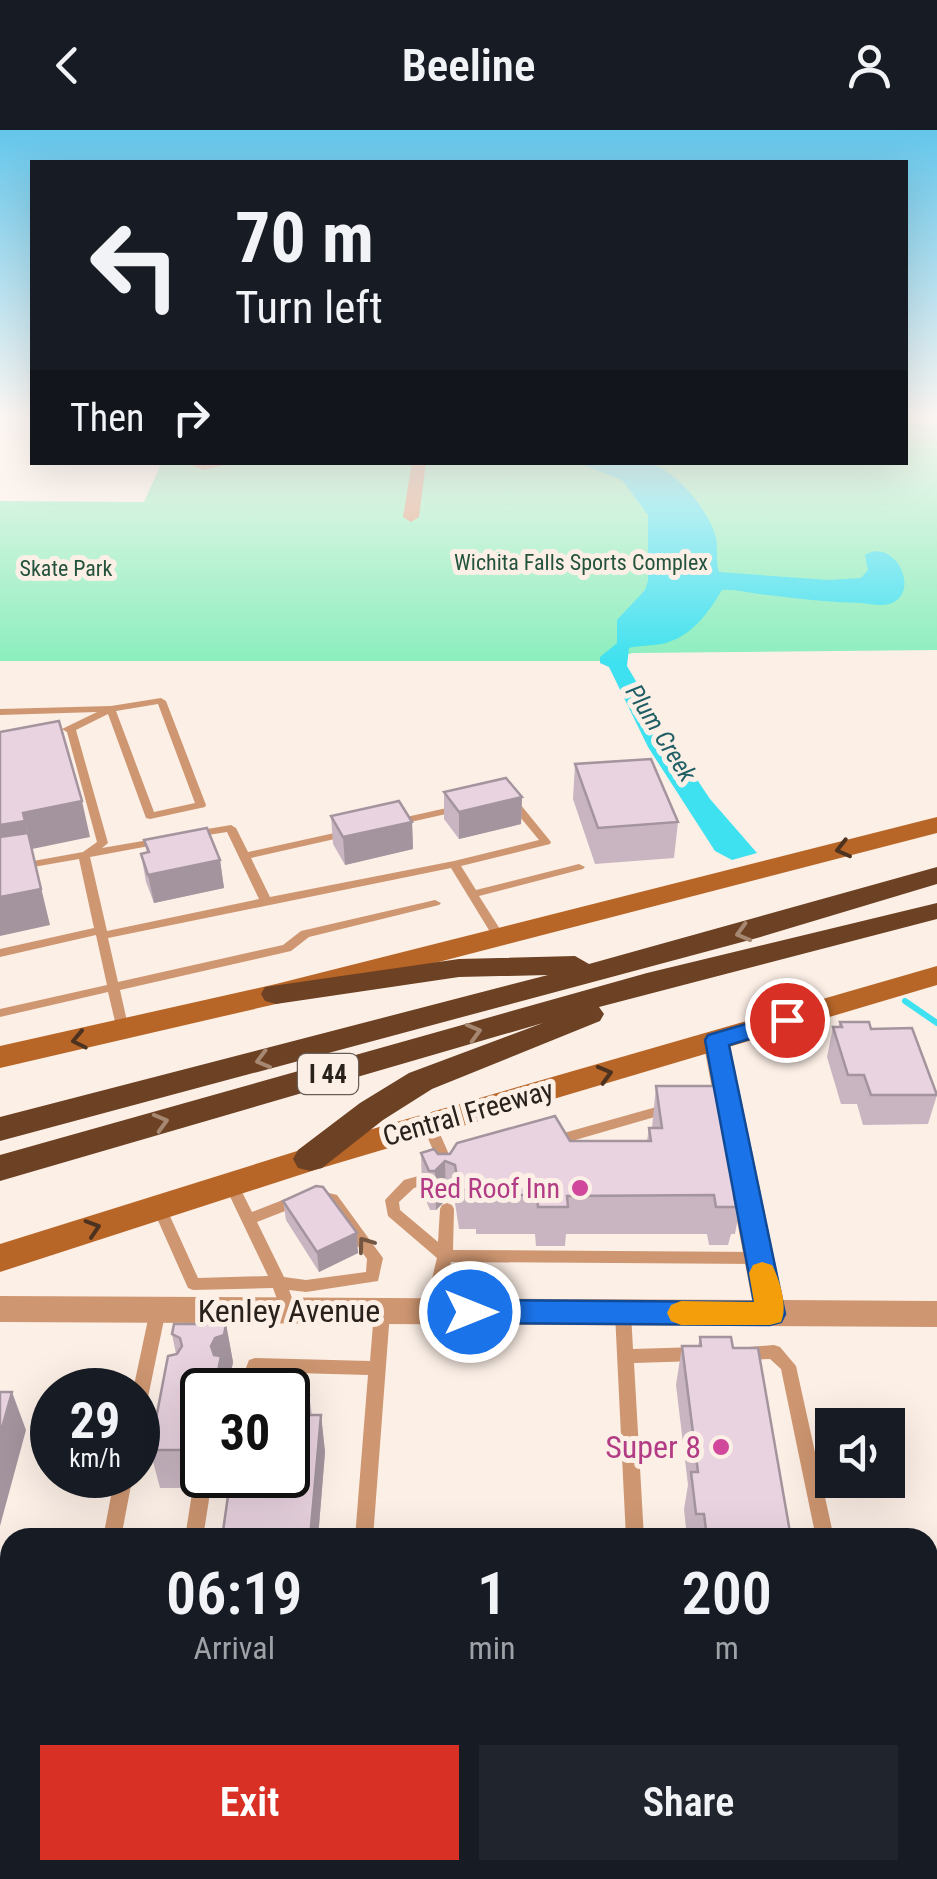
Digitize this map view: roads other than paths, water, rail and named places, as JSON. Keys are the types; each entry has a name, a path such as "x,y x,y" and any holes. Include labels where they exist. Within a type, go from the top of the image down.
{"highway":[{"name":"I 44","path":"0,1130 628,964 937,875"},
{"name":"I 44","path":"0,1168 657,980 937,911"},
{"path":"276,994 458,968 628,964"},
{"path":"310,1159 392,1096 438,1073 562,1028 657,980"}],"main road":[{"path":"0,1057 276,994 937,825"},
{"name":"Central Freeway","path":"0,1258 310,1159 937,975"}],"street":[{"path":"411,517 414,499"},
{"path":"716,1040 720,1100 760,1258 770,1314"},
{"name":"Kenley Avenue","path":"0,1310 158,1310 284,1297 382,1312 937,1314"}],"lane":[{"path":"0,712 112,708 161,701 201,804 150,816 112,708"},
{"path":"53,731 71,728 112,708"},
{"path":"71,728 102,843 84,855"},
{"path":"0,952 454,864 546,842 509,797 490,802"},
{"path":"377,826 472,806"},
{"path":"12,868 232,828 266,901"},
{"path":"245,856 358,831"},
{"path":"84,855 123,1030"},
{"path":"454,864 499,937"},
{"path":"473,894 579,867"},
{"path":"0,1013 287,948 305,934 435,903"},
{"path":"530,1148 681,1105"},
{"path":"429,1124 453,1175 410,1184 392,1200 392,1212 446,1256 760,1258"},
{"path":"231,1184 284,1297"},
{"path":"160,1207 193,1284 284,1297 323,1285 374,1278 375,1258 332,1199 312,1194 248,1220"},
{"path":"432,1312 446,1256 447,1210"},
{"path":"145,1368 158,1310"},
{"path":"365,1528 382,1312"},
{"path":"623,1313 634,1528"},
{"path":"625,1356 774,1352 788,1366 793,1382 823,1528"},
{"path":"254,1368 377,1368"},
{"path":"114,1528 120,1498"},
{"path":"196,1528 200,1498"}],"water":[{"path":"636,499 695,499 711,523 719,572 829,580 861,578 868,570 865,555 876,551 894,559 904,577 900,596 892,603 876,605 722,590 705,615 682,636 662,644 629,648 627,666 670,739 710,799 757,853 732,860 715,851 648,747 609,667 600,663 600,657 617,643 617,620 645,590 648,581 648,515"}],"waterway":[{"name":"Plum Creek","path":"905,1001 937,1023"}],"place":[{"name":"Red Roof Inn","path":"580,1188"},
{"name":"Super 8","path":"721,1447"}],"park label":[{"name":"Wichita Falls Sports Complex","path":"581,562"},
{"name":"Skate Park","path":"66,568"}]}
